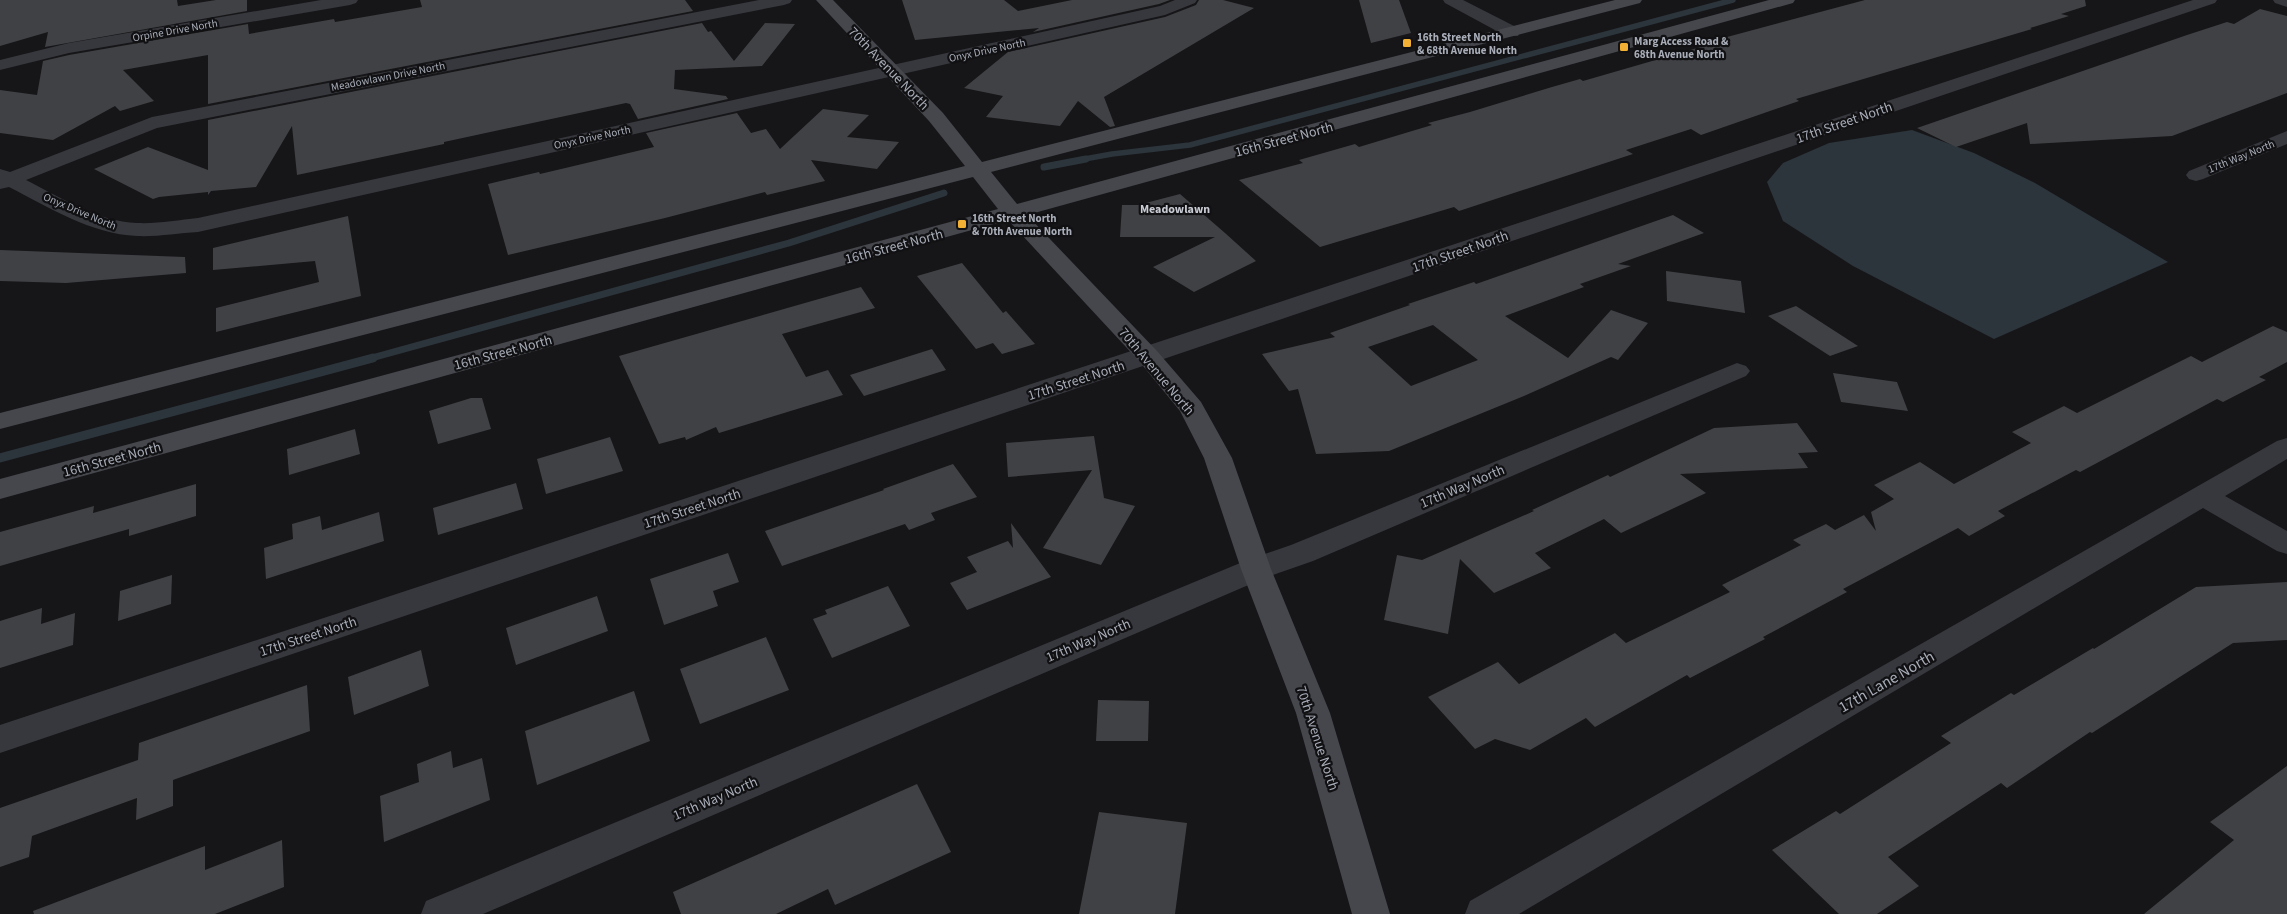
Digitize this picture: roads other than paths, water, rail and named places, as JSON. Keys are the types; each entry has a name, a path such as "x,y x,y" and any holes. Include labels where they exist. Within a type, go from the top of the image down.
{"street":[{"name":"Orpine Drive North","path":"0,65 69,48 350,0"},
{"name":"Meadowlawn Drive North","path":"3,179 152,123 784,0"},
{"name":"70th Avenue North","path":"824,0 936,117 1014,214 1148,356 1192,408 1213,450 1256,569 1312,713 1371,914"},
{"name":"Onyx Drive North","path":"3,179 118,228 147,230 198,225 1164,10 1189,0"},
{"path":"1451,0 1512,32"},
{"path":"0,421 1634,0"},
{"name":"16th Street North","path":"0,489 1014,214 1787,0"},
{"name":"17th Street North","path":"0,740 2209,0"},
{"path":"2281,0 2287,2"},
{"name":"17th Way North","path":"2196,174 2287,137"},
{"name":"17th Way North","path":"440,914 1256,569 1302,553 1737,371"},
{"name":"17th Lane North","path":"1484,914 2287,447"},
{"path":"2204,496 2287,544"}],"waterway":[{"path":"1079,160 1112,154 1190,145 1733,0"},
{"path":"1044,167 1086,159"},
{"path":"368,359 789,243 944,193"},
{"path":"0,458 373,358"}],"place":[{"name":"16th Street North & 68th Avenue North","path":"1407,43"},
{"name":"Marg Access Road & 68th Avenue North","path":"1624,47"},
{"name":"16th Street North & 70th Avenue North","path":"962,224"}],"district":[{"name":"Meadowlawn","path":"1175,209"}]}
